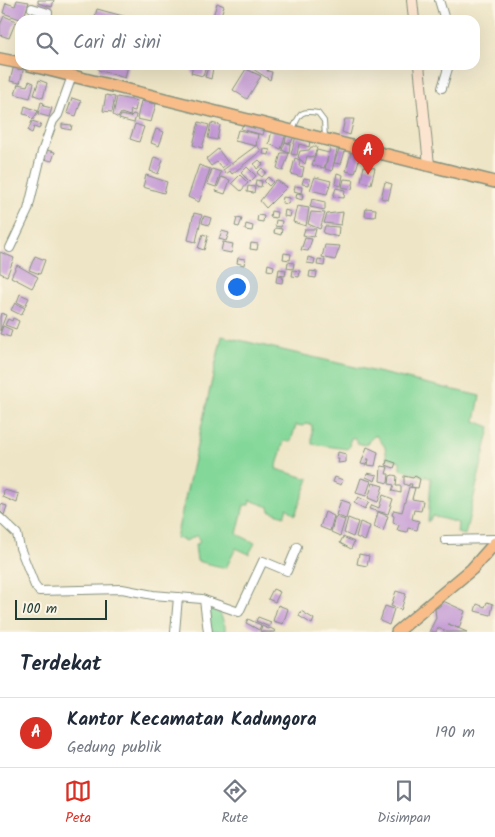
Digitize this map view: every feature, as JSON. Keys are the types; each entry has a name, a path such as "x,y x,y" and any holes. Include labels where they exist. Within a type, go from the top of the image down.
{"main road":[{"path":"0,58 15,62"},
{"path":"50,70 495,182"},
{"path":"397,632 472,569 495,543"}],"street":[{"path":"412,0 414,15"},
{"path":"439,0 443,15"},
{"path":"32,8 48,15"},
{"path":"420,70 429,165"},
{"path":"442,88 447,70"},
{"path":"10,248 28,210 42,152 72,76"},
{"path":"0,518 17,534 20,548 35,586 39,591 122,589 152,595 204,600 239,612 263,561 287,571 296,547"},
{"path":"444,540 495,539"},
{"path":"175,632 178,597"},
{"path":"204,600 208,632"}],"lane":[{"path":"292,131 301,113 305,111 318,113 324,121 325,139"}],"green space":[{"path":"222,336 480,396 475,421 490,427 465,535 457,533 458,523 433,516 428,522 431,478 400,469 400,461 387,458 385,447 377,436 374,436 365,445 357,443 357,440 352,437 349,443 351,445 347,449 312,444 312,425 305,424 303,426 296,425 291,441 284,441 276,469 309,479 295,515 287,508 284,516 270,511 269,507 250,500 249,505 244,505 237,534 255,543 249,554 236,548 226,568 197,561 195,545 200,542 197,535 186,541 176,538"},
{"path":"206,602 217,605 225,626 225,632 209,632"}],"building":[{"path":"17,0 29,2 25,15 15,15 15,17 3,13 6,3 15,6"},
{"path":"38,0 54,0 52,7 38,3"},
{"path":"217,3 224,6 221,15 213,15"},
{"path":"97,9 119,15 95,15"},
{"path":"4,16 15,21 9,38 0,35 0,25"},
{"path":"14,65 15,70 23,70 20,83 10,81"},
{"path":"98,70 127,70 125,78"},
{"path":"192,70 205,70 203,76 191,73"},
{"path":"207,70 213,70 211,79 205,77"},
{"path":"245,70 261,76 247,99 233,90"},
{"path":"255,70 272,72 270,80"},
{"path":"39,80 47,83 43,98 34,95"},
{"path":"29,81 34,83 30,98 15,94 18,84 27,86"},
{"path":"106,95 115,97 112,112 103,111"},
{"path":"117,97 137,101 135,111 131,110 130,116 121,113 118,118 113,115"},
{"path":"72,98 81,101 76,116 67,113"},
{"path":"141,101 156,104 151,122 137,119"},
{"path":"41,102 44,103 43,106 52,108 49,117 38,114"},
{"path":"25,106 38,111 33,120 28,115 23,114"},
{"path":"133,114 136,115 134,123 119,119 121,115 130,117"},
{"path":"345,119 354,119 350,135 342,132"},
{"path":"32,121 41,124 39,129 34,127 32,133 28,131"},
{"path":"199,122 209,125 202,148 193,145"},
{"path":"244,122 265,127 263,135 241,129"},
{"path":"211,123 220,125 217,140 208,138"},
{"path":"62,124 72,125 71,130 62,128"},
{"path":"135,124 144,127 139,142 130,139"},
{"path":"156,129 164,132 159,146 151,143"},
{"path":"238,130 258,134 256,146 235,141"},
{"path":"272,130 286,134 281,149 269,144"},
{"path":"287,134 294,136 291,143 285,142"},
{"path":"296,136 310,141 309,147 299,144 297,155 291,154"},
{"path":"285,142 290,144 289,153 282,150"},
{"path":"257,145 261,151 232,174 230,171 226,174 223,170"},
{"path":"331,145 338,146 332,171 325,169 328,157 324,168 312,165 317,150 329,153"},
{"path":"311,147 317,147 314,157 307,156 305,164 298,157 300,151 309,150"},
{"path":"340,147 346,148 341,164 334,163"},
{"path":"218,149 228,163 222,168 217,162 211,166 206,159"},
{"path":"264,149 270,150 269,155 263,154"},
{"path":"352,149 362,150 355,173 346,171"},
{"path":"46,150 55,152 52,161 44,159"},
{"path":"281,153 289,153 283,171 277,168"},
{"path":"154,157 163,160 158,174 150,171"},
{"path":"295,158 300,160 299,166 304,167 302,177 291,174"},
{"path":"259,160 263,164 257,169 254,164"},
{"path":"199,165 210,169 199,202 188,197"},
{"path":"364,166 375,168 371,184 361,181"},
{"path":"247,167 256,176 250,182 241,173"},
{"path":"262,168 266,172 262,177 257,173"},
{"path":"212,169 221,172 216,187 207,184"},
{"path":"337,173 343,175 341,186 335,184"},
{"path":"146,175 167,182 164,193 143,187"},
{"path":"240,175 248,183 241,191 232,183"},
{"path":"221,177 230,180 225,194 216,191"},
{"path":"268,177 273,182 269,186 264,181"},
{"path":"315,177 331,181 327,194 310,190"},
{"path":"304,178 310,179 309,185 302,184"},
{"path":"344,179 354,180 352,189 342,187"},
{"path":"256,180 262,181 261,187 255,186"},
{"path":"276,180 287,187 266,208 260,201"},
{"path":"385,182 392,184 388,200 381,198"},
{"path":"248,186 255,187 254,193 247,192"},
{"path":"295,186 302,187 301,193 294,191"},
{"path":"336,188 345,190 344,198 333,197"},
{"path":"297,193 303,194 302,200 296,198"},
{"path":"283,197 290,198 288,204 282,203"},
{"path":"312,199 325,202 325,210 310,207"},
{"path":"297,206 309,208 306,226 293,222"},
{"path":"366,208 376,209 375,217 365,216"},
{"path":"285,210 291,212 290,217 284,216"},
{"path":"271,211 277,212 276,218 270,217"},
{"path":"311,212 325,213 320,229 308,224"},
{"path":"343,212 341,225 324,223 327,214"},
{"path":"194,213 202,215 196,242 188,240"},
{"path":"258,215 264,216 263,222 257,221"},
{"path":"204,216 211,218 209,225 202,223"},
{"path":"237,218 242,219 239,227 235,226"},
{"path":"276,220 282,221 281,227 275,226"},
{"path":"246,224 253,226 252,231 245,230"},
{"path":"325,226 339,227 338,237 323,233"},
{"path":"275,228 282,229 281,235 274,233"},
{"path":"305,229 316,229 314,237 303,235"},
{"path":"222,231 229,233 226,241 219,239"},
{"path":"203,234 208,236 204,250 198,248"},
{"path":"305,238 312,239 308,251 301,250"},
{"path":"223,242 233,244 231,253 221,251"},
{"path":"251,243 258,244 257,250 250,249"},
{"path":"325,245 340,246 335,260 322,257"},
{"path":"0,252 14,258 7,276 0,273"},
{"path":"284,253 291,254 290,260 283,259"},
{"path":"35,256 45,260 40,274 29,270"},
{"path":"308,257 315,259 314,264 307,263"},
{"path":"238,258 245,259 244,265 237,263"},
{"path":"318,259 325,260 324,266 317,265"},
{"path":"288,262 294,263 293,269 287,268"},
{"path":"268,264 274,266 273,271 267,270"},
{"path":"17,265 38,277 32,288 11,277"},
{"path":"279,269 286,270 285,276 278,275"},
{"path":"293,270 300,271 299,277 292,276"},
{"path":"310,271 317,272 316,278 309,277"},
{"path":"277,276 283,277 282,283 276,282"},
{"path":"20,294 29,298 25,306 17,302"},
{"path":"15,303 25,308 21,315 11,310"},
{"path":"1,313 6,315 0,331 0,317"},
{"path":"13,318 19,321 16,329 5,325 8,319 12,321"},
{"path":"3,326 12,330 10,337 0,334"},
{"path":"367,447 378,452 375,466 368,465 369,459 367,459 366,465 361,464"},
{"path":"338,452 346,454 346,462 338,463"},
{"path":"387,460 396,463 394,468 386,465"},
{"path":"381,466 388,467 386,474 389,474 388,483 380,481"},
{"path":"367,473 377,475 375,481 366,477"},
{"path":"390,476 397,476 396,486 401,486 401,493 392,491 394,485 389,484"},
{"path":"404,476 413,478 415,476 420,479 418,488 411,487 412,484 409,484 409,486 404,484"},
{"path":"335,477 343,480 341,485 333,482"},
{"path":"361,478 371,481 366,496 356,493"},
{"path":"373,483 383,486 378,502 368,498"},
{"path":"409,487 415,488 412,499 423,501 421,511 414,510 412,519 419,521 417,530 408,528 407,532 397,530 399,525 393,523 394,516 392,515 394,510 402,512"},
{"path":"4,490 19,494 17,503 3,497"},
{"path":"383,495 393,499 388,514 370,509 372,505 379,508"},
{"path":"358,497 369,502 365,509 354,503"},
{"path":"341,500 350,503 346,519 336,515"},
{"path":"1,504 7,506 4,515 0,511"},
{"path":"325,512 334,516 330,531 320,527"},
{"path":"378,512 388,516 383,531 374,527"},
{"path":"335,517 345,520 340,536 331,532"},
{"path":"348,518 358,522 353,537 344,533"},
{"path":"360,522 370,526 365,541 356,537"},
{"path":"343,537 354,542 351,549 340,543"},
{"path":"359,554 369,556 367,566 357,564"},
{"path":"273,589 280,592 275,602 268,599"},
{"path":"396,591 406,594 401,610 391,606"},
{"path":"443,601 465,611 459,628 448,624 467,632 447,632 438,628 436,632 429,632 436,618 435,609"},
{"path":"487,602 493,604 491,615 475,611 477,604 485,607"},
{"path":"278,605 288,609 283,624 273,621"},
{"path":"385,606 394,609 389,625 380,621"},
{"path":"301,611 314,619 312,624 299,616"},
{"path":"258,617 271,622 269,627 256,621"},
{"path":"248,619 261,625 259,630 246,623"},
{"path":"262,626 270,628 276,631 260,631"}],"place":[{"name":"Kantor Kecamatan Kadungora","path":"368,175"}]}
